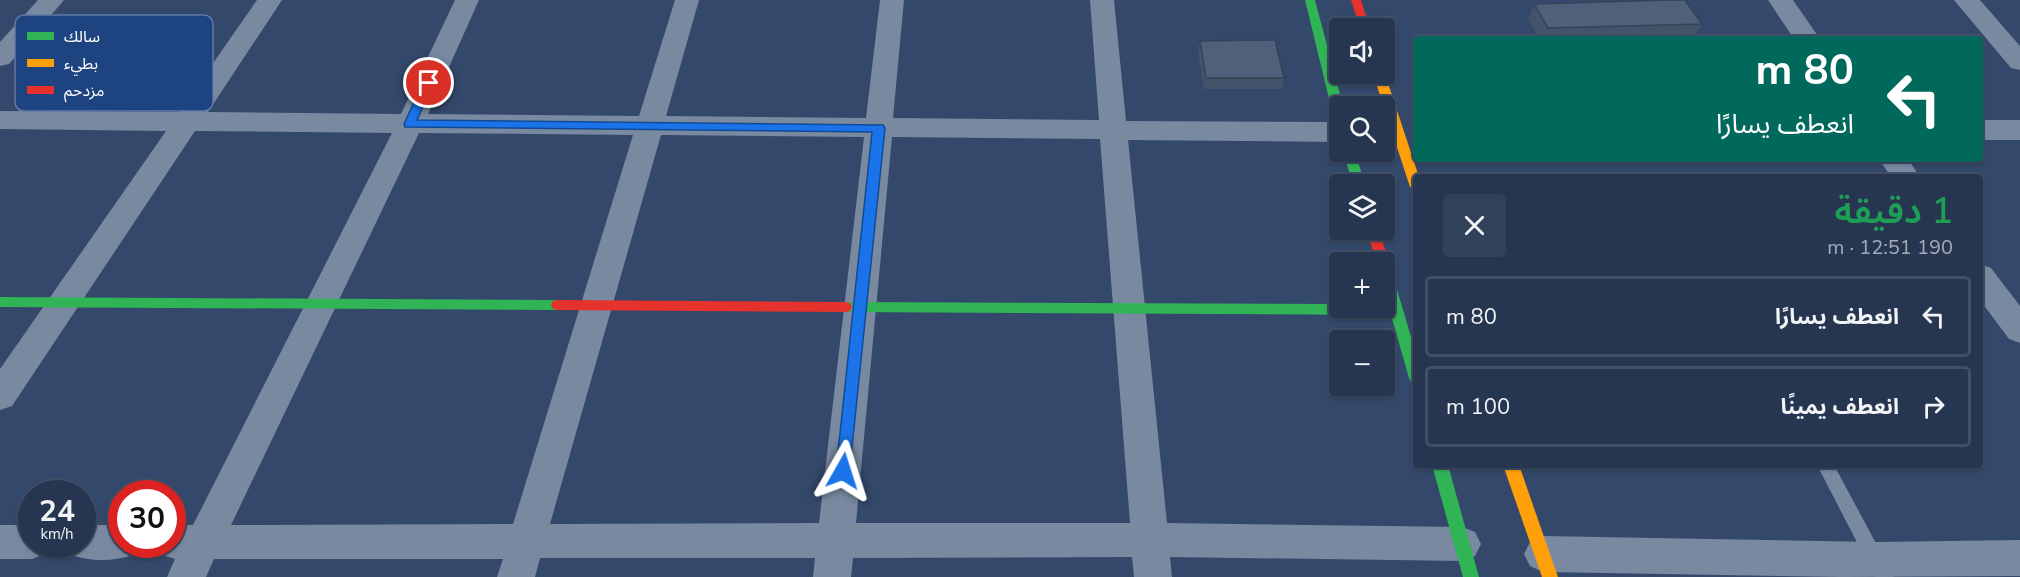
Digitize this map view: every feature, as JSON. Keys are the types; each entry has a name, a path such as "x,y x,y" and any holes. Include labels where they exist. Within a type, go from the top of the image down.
{"street":[{"path":"39,15 52,0"},
{"path":"213,85 270,0"},
{"path":"186,577 188,542 321,304 410,124 466,0"},
{"path":"516,577 687,0"},
{"path":"832,577 892,0"},
{"path":"1102,0 1153,577"},
{"path":"1310,0 1334,96"},
{"path":"1356,0 1362,18"},
{"path":"1780,0 1805,36"},
{"path":"1966,0 2020,62"},
{"path":"0,58 15,41"},
{"path":"1383,84 1413,177"},
{"path":"0,396 195,111"},
{"path":"0,120 1329,132"},
{"path":"1983,130 2020,130"},
{"path":"1983,280 2018,324"},
{"path":"0,302 1397,309"},
{"path":"1395,303 1413,367"},
{"path":"1983,321 2018,324"},
{"path":"188,542 1150,540 1467,560 1441,468"},
{"path":"1512,468 1546,566 1881,569 2020,558"},
{"path":"0,542 18,542"}],"lane":[{"path":"1828,468 1881,569"}],"building":[{"path":"1685,0 1702,24 1548,28 1534,4"},
{"path":"1275,40 1284,78 1206,78 1200,41"}],"traffic: fast":[{"path":"1310,0 1334,96"},
{"path":"1352,162 1356,174"},
{"path":"0,302 558,305"},
{"path":"1395,306 1413,368"},
{"path":"845,307 1397,310"},
{"path":"1441,468 1471,577"}],"traffic: slow":[{"path":"1382,84 1413,178"},
{"path":"1512,468 1550,577"}],"traffic: jam":[{"path":"1356,0 1362,18"},
{"path":"1375,240 1380,252"},
{"path":"558,305 845,307"}],"route":[{"path":"429,83 410,124 879,128 843,471"}]}
